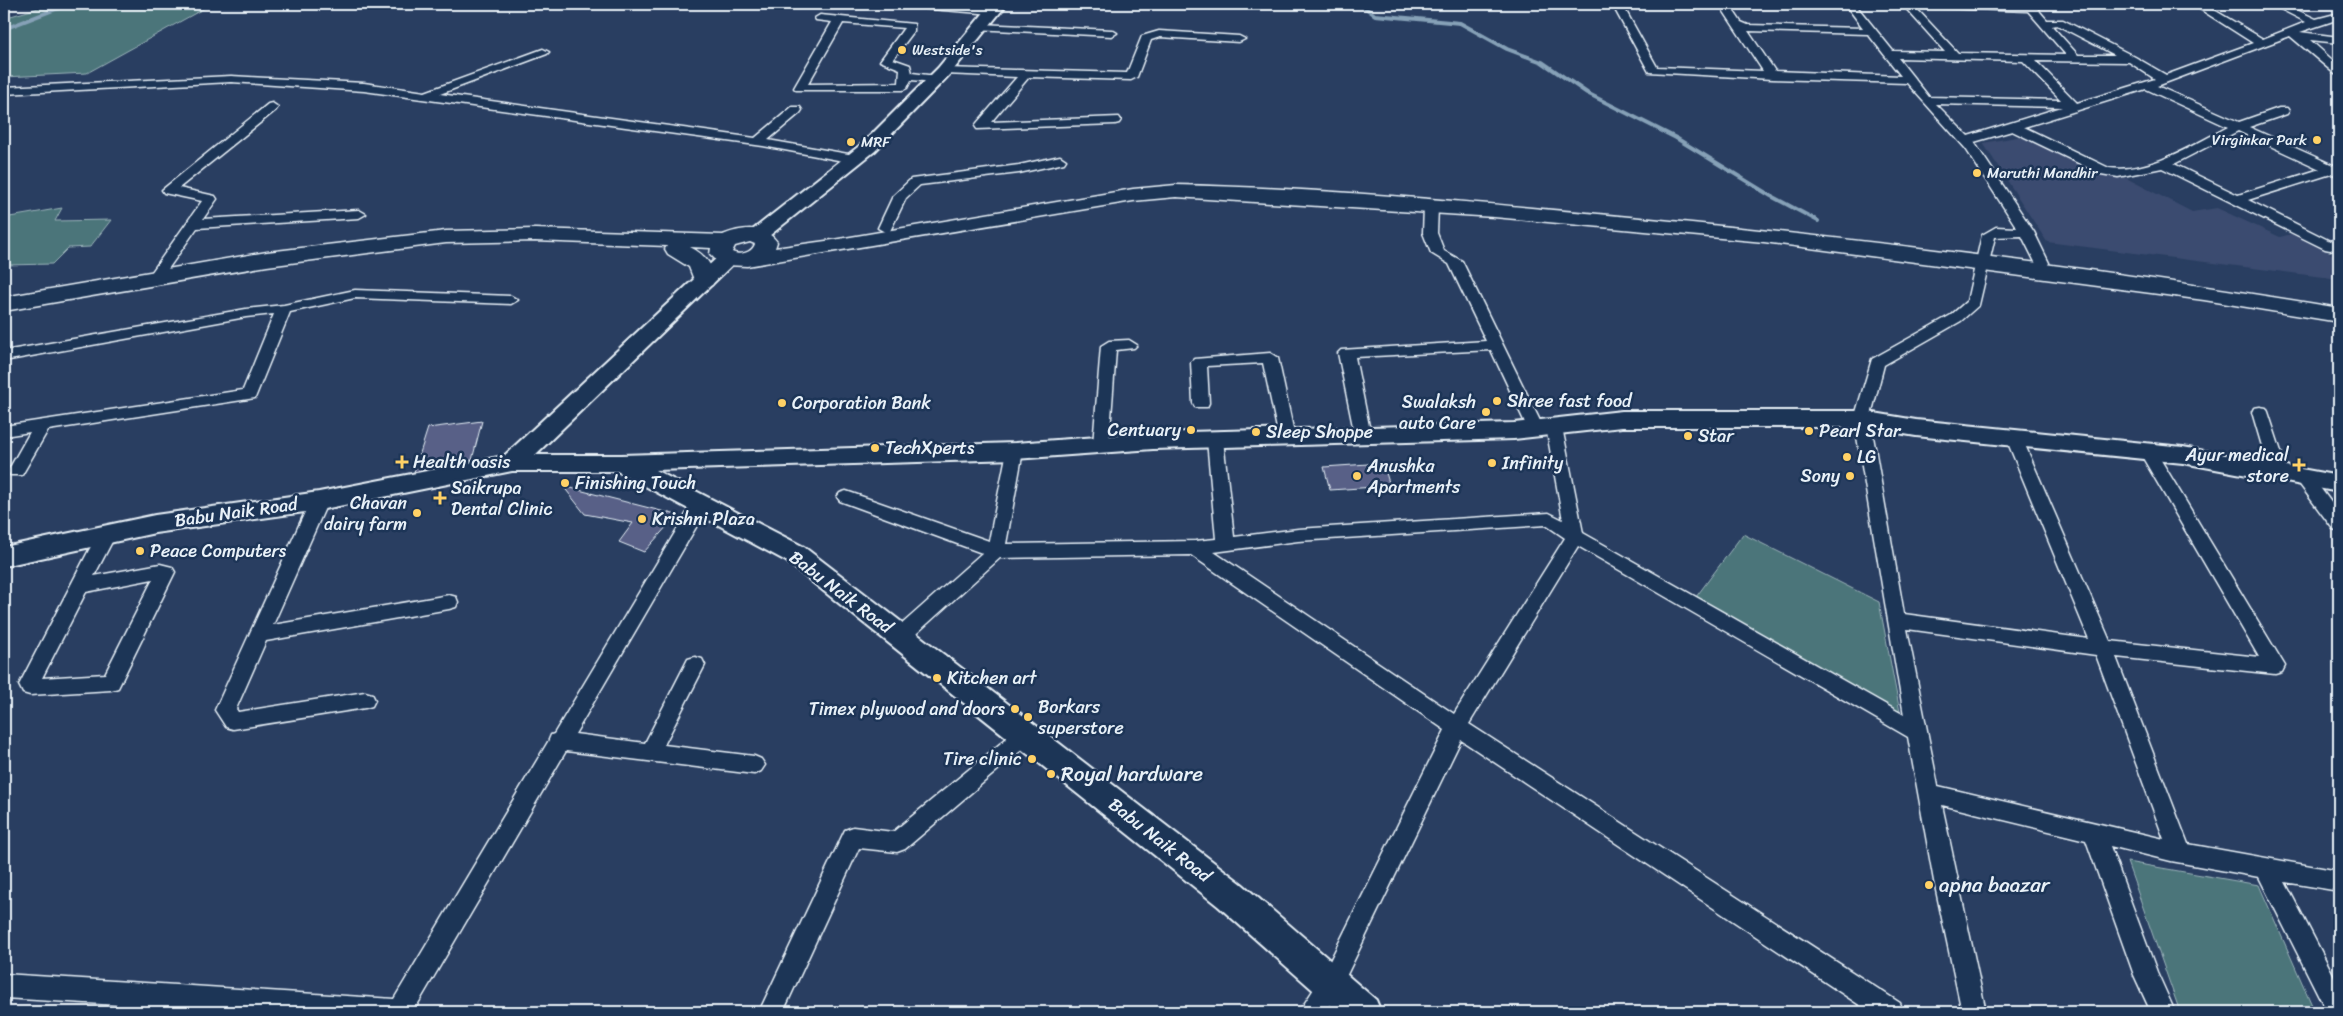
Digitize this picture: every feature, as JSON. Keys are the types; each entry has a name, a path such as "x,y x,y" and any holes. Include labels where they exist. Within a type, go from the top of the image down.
{"main road":[{"path":"761,239 854,159 940,75 996,7"},
{"path":"512,463 704,280 725,250 738,237 816,239 1113,188 1195,182 1696,220 1982,260 2339,315"},
{"path":"4,304 156,276 267,259 446,237 535,235 725,250 740,260 833,247 1156,192 1216,192 1431,207 1764,236 1982,260 2042,263 2213,285 2339,306"},
{"path":"751,258 764,250 761,239"},
{"path":"4,313 285,265 434,247 478,244 554,244 725,250"},
{"path":"676,248 690,256 701,266 704,280"},
{"path":"621,463 1015,451 1215,440 1363,436 1545,428 1622,419 1862,419 1916,428 2183,455 2339,484"},
{"name":"Babu Naik Road","path":"4,557 155,524 319,501 512,463 621,463 795,554 1230,895 1364,1012"}],"street":[{"path":"906,4 996,7"},
{"path":"1617,4 1652,70 1912,80"},
{"path":"1724,4 1772,76"},
{"path":"1850,4 1926,100 1965,141 2027,232 2042,263"},
{"path":"1907,4 1954,56"},
{"path":"1917,4 2031,8 2075,58"},
{"path":"2197,4 2262,43"},
{"path":"2276,4 2316,23"},
{"path":"1965,141 2073,105 2164,80 2339,16"},
{"path":"820,18 910,26 909,31 886,61 906,68 906,76 902,86 896,88 800,88 839,20"},
{"path":"2044,23 2059,22 2131,59 2164,80"},
{"path":"1738,24 1746,28 1871,31"},
{"path":"980,27 1112,33"},
{"path":"906,76 1026,73 1131,77 1146,38 1159,34 1239,39"},
{"path":"2286,34 2339,40"},
{"path":"2298,36 2339,72"},
{"path":"427,95 543,52"},
{"path":"1890,54 2131,59"},
{"path":"2026,58 2073,105"},
{"path":"1026,73 982,126 1115,120"},
{"path":"4,91 138,85 163,81 231,79 364,88 427,95 707,136 759,140 784,148 854,159"},
{"path":"2146,85 2337,170"},
{"path":"1926,100 2073,105"},
{"path":"156,276 210,200 170,190 272,107"},
{"path":"759,140 796,110"},
{"path":"2012,126 2106,171 2118,173 2164,164 2238,127 2283,111"},
{"path":"885,228 900,196 916,182 1019,169 1060,160"},
{"path":"2164,164 2336,247"},
{"path":"2236,200 2337,170"},
{"path":"1311,1012 1331,983 1457,727 1575,536 1545,428 1496,345 1456,261 1438,253 1430,233 1431,207"},
{"path":"193,224 359,214"},
{"path":"1974,1012 1945,881 1896,620 1862,419 1877,362 1956,318 1974,302 1989,235 1996,231 2027,232"},
{"path":"4,356 246,313 284,309 355,294 511,300"},
{"path":"4,430 249,394 284,309"},
{"path":"1101,445 1109,346 1129,345"},
{"path":"1363,436 1346,354 1496,345"},
{"path":"1202,403 1199,362 1270,358 1288,438"},
{"path":"2260,412 2279,473"},
{"path":"16,470 43,425"},
{"path":"2014,438 2103,648 2180,852"},
{"path":"1215,440 1226,544"},
{"path":"900,637 996,551 1015,451"},
{"path":"1896,620 2103,648 2275,666 2147,451"},
{"path":"2304,478 2339,525"},
{"path":"846,497 996,551 1195,548 1298,534 1549,519 1575,536 1918,733"},
{"path":"319,501 225,710 233,720 365,700"},
{"path":"4,986 401,1012 558,741 700,505"},
{"path":"80,586 160,571 166,572 111,682 30,687 29,685 80,586 107,534"},
{"path":"1195,548 1457,727 1891,1012"},
{"path":"259,635 449,602"},
{"path":"650,753 695,665"},
{"path":"772,1012 853,837 897,842 1026,735"},
{"path":"558,741 754,765"},
{"path":"1930,793 2180,852 2339,881"},
{"path":"2094,832 2146,975 2163,1012"},
{"path":"2266,868 2339,1010"}],"shaded area":[{"path":"2022,136 2108,177 2126,178 2192,212 2217,208 2280,237 2295,233 2337,257 2339,261 2339,279 2047,242 1983,143"}],"green space":[{"path":"52,4 212,4 87,73 4,77 4,18"},
{"path":"62,208 55,221 111,220 90,247 68,248 52,264 6,265 4,268 4,218"},
{"path":"1743,534 1879,602 1900,712 1693,601"},
{"path":"2127,862 2259,885 2315,1012 2180,1012"}],"building":[{"path":"482,421 472,460 414,472 428,428"},
{"name":"Anushka Apartments","path":"1383,463 1390,486 1330,490 1324,467"},
{"name":"Krishni Plaza","path":"563,486 677,515 644,552 619,542 633,523 585,514"}],"waterway":[{"path":"4,29 56,9 76,4"},
{"path":"1360,4 1375,15 1460,23 1507,49 1542,62 1587,93 1676,138 1771,196 1818,221"}],"place":[{"name":"Westside's","path":"902,50"},
{"name":"Virginkar Park","path":"2317,140"},
{"name":"MRF","path":"851,142"},
{"name":"Maruthi Mandhir","path":"1977,173"},
{"name":"Shree fast food","path":"1497,401"},
{"name":"Corporation Bank","path":"782,403"},
{"name":"Swalaksh auto Care","path":"1486,412"},
{"name":"Centuary","path":"1191,430"},
{"name":"Pearl Star","path":"1809,431"},
{"name":"Sleep Shoppe","path":"1256,432"},
{"name":"Star","path":"1688,436"},
{"name":"TechXperts","path":"875,448"},
{"name":"LG","path":"1847,457"},
{"name":"Health oasis","path":"402,462"},
{"name":"Infinity","path":"1492,463"},
{"name":"Ayur medical store","path":"2299,465"},
{"name":"Anushka Apartments","path":"1357,476"},
{"name":"Sony","path":"1850,476"},
{"name":"Finishing Touch","path":"565,483"},
{"name":"Saikrupa Dental Clinic","path":"440,498"},
{"name":"Chavan dairy farm","path":"417,513"},
{"name":"Krishni Plaza","path":"642,519"},
{"name":"Peace Computers","path":"140,551"},
{"name":"Kitchen art","path":"937,678"},
{"name":"Timex plywood and doors","path":"1015,709"},
{"name":"Borkars superstore","path":"1028,717"},
{"name":"Tire clinic","path":"1032,759"},
{"name":"Royal hardware","path":"1051,774"},
{"name":"apna baazar","path":"1929,885"}]}
